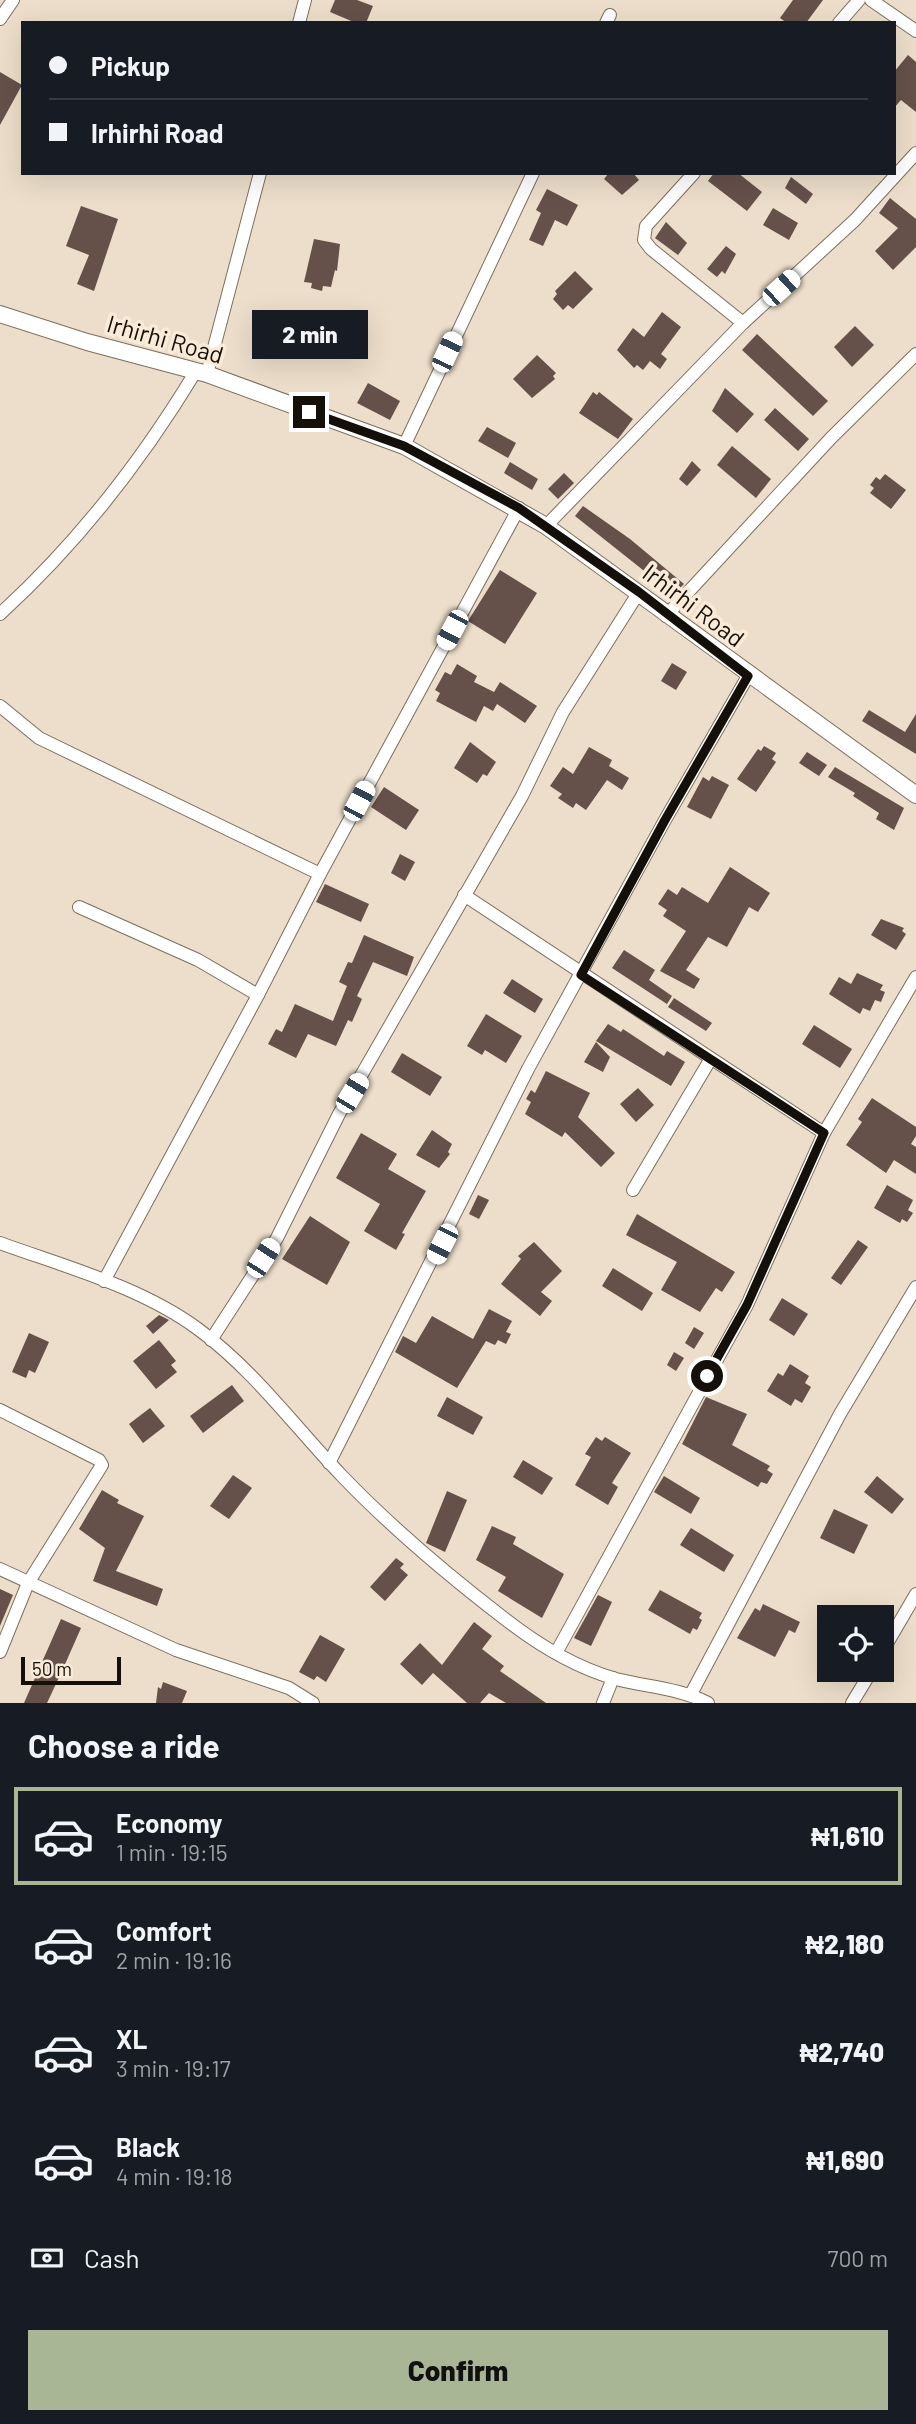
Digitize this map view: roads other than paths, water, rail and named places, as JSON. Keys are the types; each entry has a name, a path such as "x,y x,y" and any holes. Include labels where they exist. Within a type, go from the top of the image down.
{"street":[{"path":"0,19 13,0"},
{"path":"300,21 305,0"},
{"path":"841,21 859,0"},
{"path":"871,0 916,31"},
{"path":"546,526 743,323 855,220 916,153"},
{"path":"0,614 81,533 154,441 202,372 259,175"},
{"path":"404,446 532,175"},
{"path":"692,175 646,226 644,240 651,249 743,323"},
{"name":"Irhirhi Road","path":"0,314 87,342 202,372 404,446 519,508 546,526 639,592 666,616 748,676 916,795"},
{"path":"666,616 831,438 916,354"},
{"path":"104,1281 320,874 519,508"},
{"path":"211,1340 277,1238 339,1114 522,796 563,712 639,592"},
{"path":"330,1463 528,1069 748,676"},
{"path":"0,706 39,738 320,874"},
{"path":"464,895 581,975 824,1133"},
{"path":"79,907 198,960 258,995"},
{"path":"556,1653 747,1305 824,1133 916,977"},
{"path":"633,1190 710,1060"},
{"path":"0,1242 104,1281 160,1306 211,1340 247,1370 330,1463 506,1620 556,1653 613,1678 691,1695 708,1703"},
{"path":"691,1695 839,1414 916,1287"},
{"path":"0,1410 99,1460 102,1465 28,1583 0,1652"},
{"path":"0,1569 176,1650 289,1688 313,1703"},
{"path":"894,1632 916,1594"},
{"path":"603,1703 613,1678"},
{"path":"852,1703 865,1682"}]}
